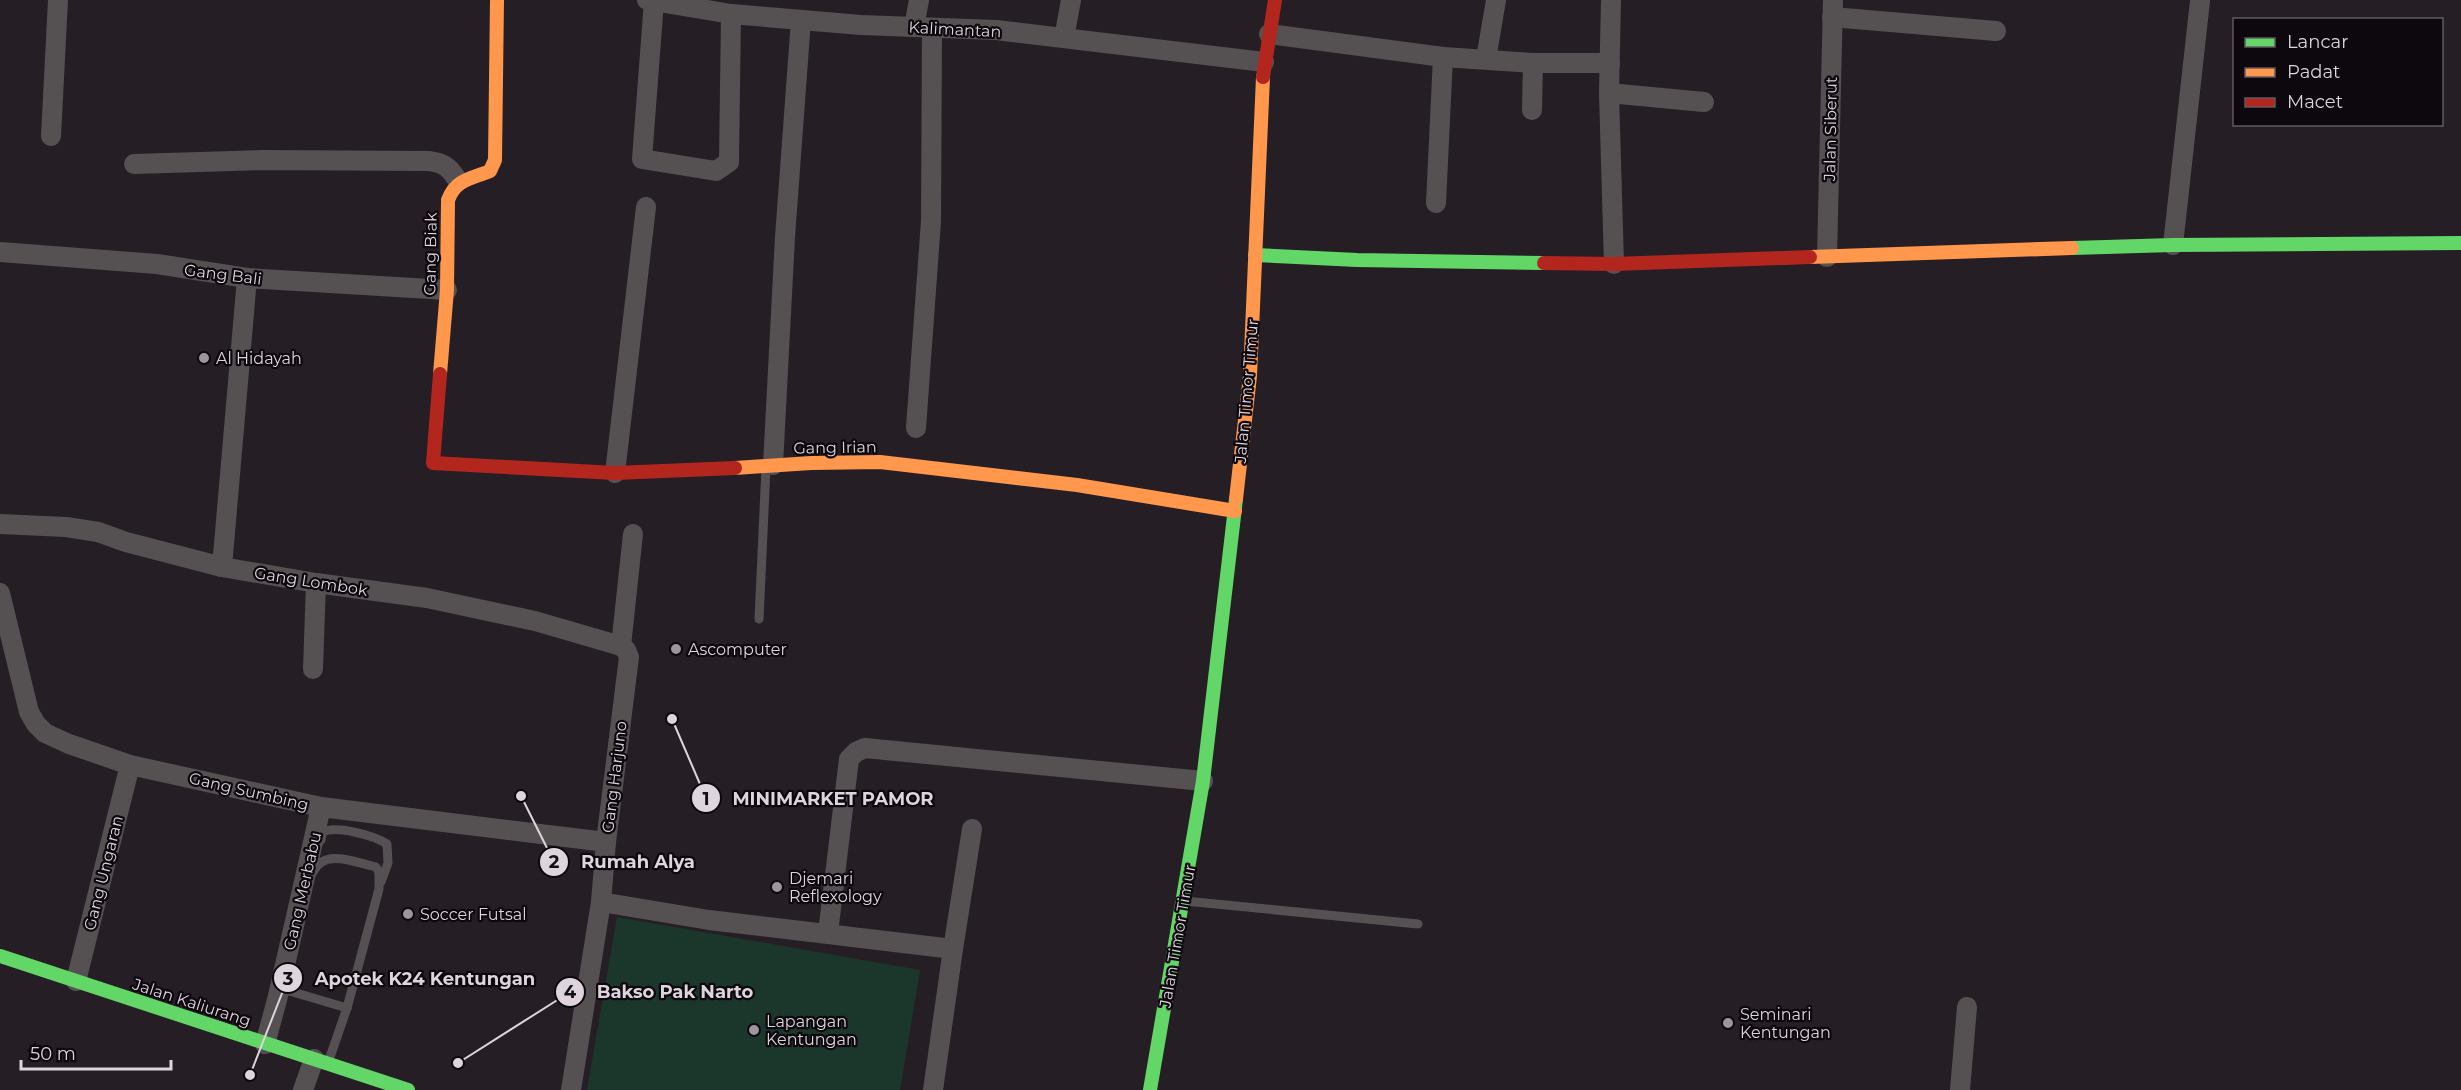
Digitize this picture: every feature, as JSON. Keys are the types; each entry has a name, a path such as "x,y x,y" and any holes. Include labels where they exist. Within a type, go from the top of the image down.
{"street":[{"path":"51,136 58,0"},
{"path":"134,164 262,160 429,161 441,163 450,168 458,181 479,176 490,171 495,160 497,0"},
{"name":"Kalimantan","path":"647,0 801,20 996,30 1264,62"},
{"path":"916,428 931,221 923,27 919,0"},
{"path":"1064,38 1071,0"},
{"name":"Jalan Timor Timur","path":"1150,1090 1203,781 1235,511 1250,376 1264,62 1275,0"},
{"path":"1486,59 1496,0"},
{"path":"1611,0 1609,93 1614,264"},
{"path":"654,1 642,159 716,171 729,162 721,9"},
{"path":"2173,245 2200,1"},
{"path":"1833,9 1996,32"},
{"name":"Jalan Siberut","path":"1827,257 1833,9"},
{"path":"769,465 801,20"},
{"path":"1269,34 1443,57 1533,63 1610,63"},
{"path":"1436,203 1443,57"},
{"path":"1532,110 1533,63"},
{"path":"1609,93 1704,102"},
{"name":"Gang Biak","path":"433,463 447,290 448,200 451,189 458,181"},
{"path":"615,473 646,207"},
{"path":"1255,255 1358,260 1614,264 2173,245 2461,243"},
{"name":"Gang Bali","path":"0,252 157,264 248,278 447,290"},
{"path":"222,567 248,278"},
{"name":"Gang Irian","path":"433,463 615,473 880,462 1077,485 1235,511"},
{"name":"Gang Lombok","path":"0,524 66,527 98,532 126,542 222,567 427,598 534,621 621,646"},
{"name":"Gang Harjuno","path":"571,1090 601,902 606,842 629,657 621,646 633,534"},
{"path":"313,669 316,583"},
{"name":"Gang Sumbing","path":"0,593 30,712 36,724 45,733 69,744 130,765 321,807 606,842"},
{"path":"828,933 849,759 856,752 866,748 1203,781"},
{"name":"Gang Ungaran","path":"76,981 130,765"},
{"name":"Gang Merbabu","path":"269,1046 321,807"},
{"path":"933,1090 972,829"},
{"path":"601,902 709,920 953,949"},
{"name":"Jalan Kaliurang","path":"0,956 408,1090"},
{"path":"1960,1090 1967,1007"},
{"path":"303,1090 321,1061"}],"lane":[{"path":"759,619 769,465"},
{"path":"269,1046 286,990 322,833 327,830 377,838 387,844 389,854 347,1008 321,1061"},
{"path":"316,866 327,859 340,858 376,867 379,872 379,890"},
{"path":"1183,901 1418,924"},
{"path":"286,990 347,1008"}],"green space":[{"name":"Lapangan Kentungan","path":"617,917 920,970 900,1090 587,1090"}],"traffic: fast":[{"path":"2072,248 2461,243"},
{"path":"1255,255 1357,260 1544,263"},
{"path":"1150,1090 1203,781 1236,499"},
{"path":"0,956 408,1090"}],"traffic: slow":[{"path":"440,374 447,290 448,200 460,184 490,171 495,160 497,0"},
{"path":"1236,499 1250,376 1263,77"},
{"path":"1810,257 2072,248"},
{"path":"735,468 811,463 880,462 1077,485 1235,511"}],"traffic: jam":[{"path":"1263,77 1275,0"},
{"path":"1544,263 1614,264 1810,257"},
{"path":"440,374 433,463 615,473 735,468"}],"place":[{"name":"Al Hidayah","path":"204,358"},
{"name":"Ascomputer","path":"676,649"},
{"name":"MINIMARKET PAMOR","path":"672,719"},
{"name":"Rumah Alya","path":"521,796"},
{"name":"Djemari Reflexology","path":"777,887"},
{"name":"Soccer Futsal","path":"408,914"},
{"name":"Seminari Kentungan","path":"1728,1023"},
{"name":"Lapangan Kentungan","path":"754,1030"},
{"name":"Bakso Pak Narto","path":"458,1063"},
{"name":"Apotek K24 Kentungan","path":"250,1075"}]}
